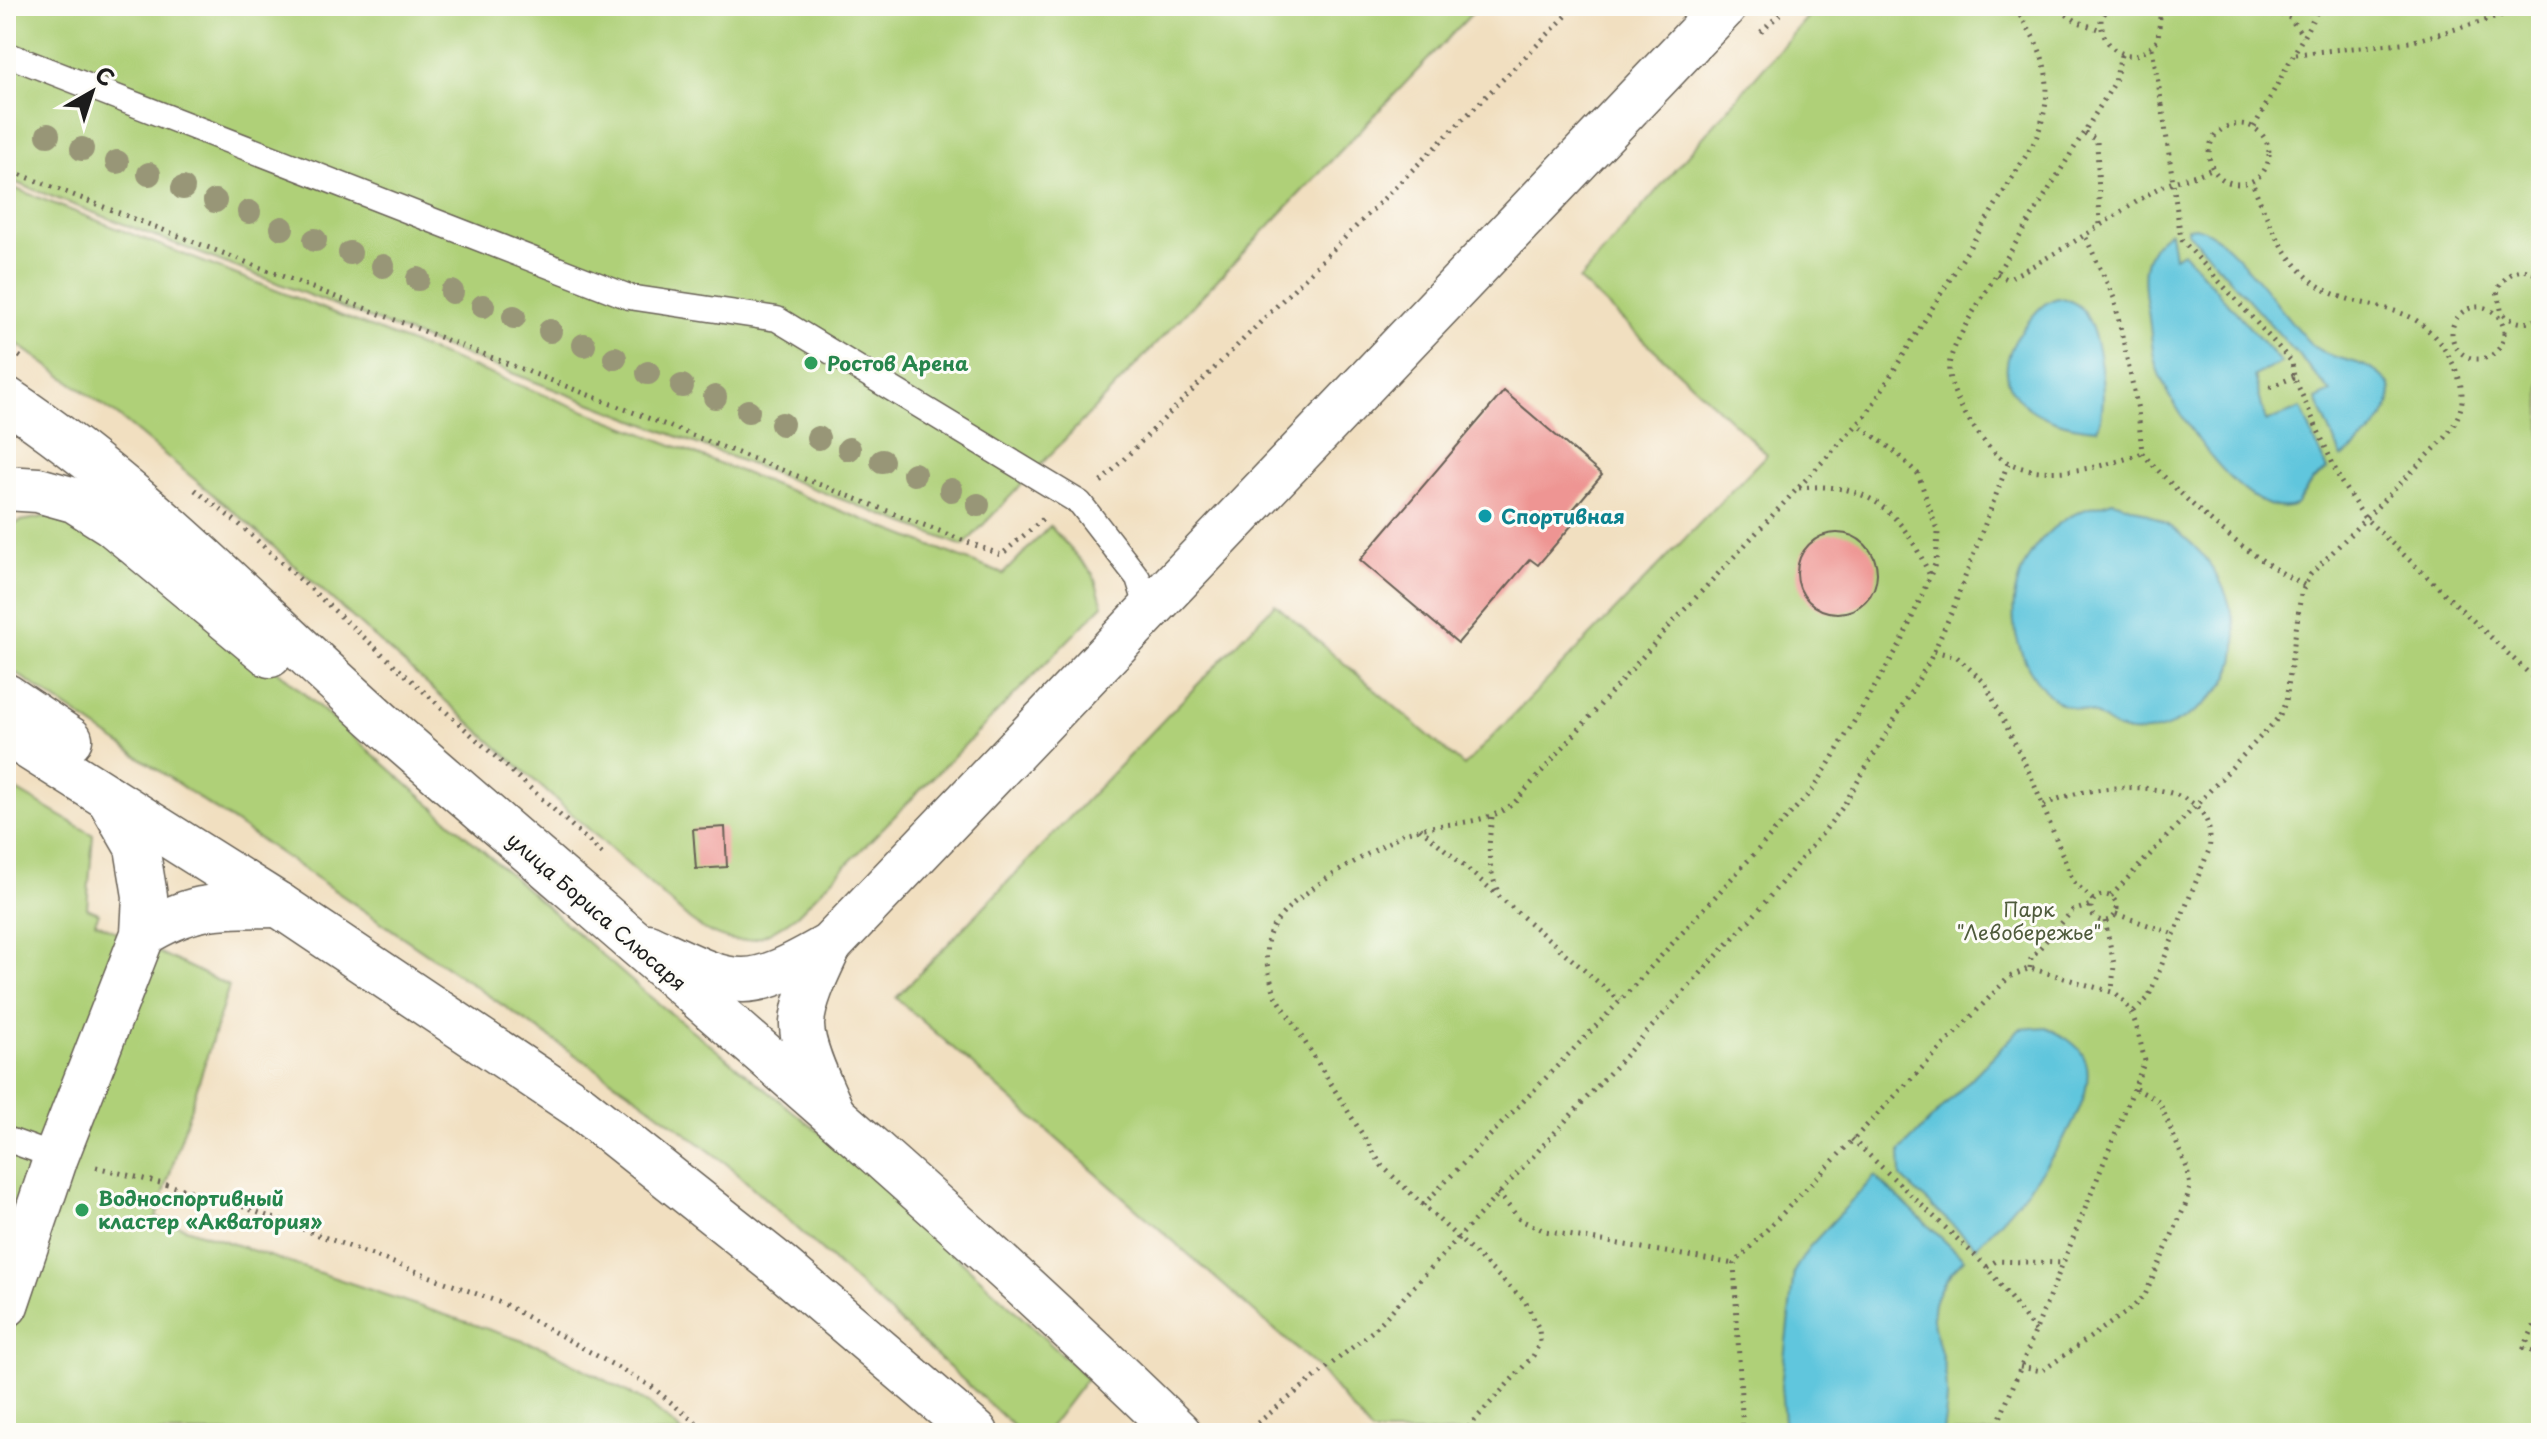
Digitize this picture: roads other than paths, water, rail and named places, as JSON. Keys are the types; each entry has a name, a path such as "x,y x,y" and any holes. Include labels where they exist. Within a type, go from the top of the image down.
{"main road":[{"path":"612,924 628,936 719,979 757,981 830,945 1725,6"},
{"name":"улица Бориса Слюсаря","path":"6,399 110,476 208,561 311,659 833,1114 1119,1374 1179,1433"},
{"path":"6,488 38,490 74,500 112,524 261,650 278,660 311,659"},
{"path":"6,696 131,780 151,805 155,825"},
{"path":"6,733 279,905 580,1107 779,1265 976,1433"},
{"path":"6,1305 56,1157 143,934 145,896 137,847 108,797"},
{"path":"143,934 178,913 216,906 279,905"},
{"path":"830,945 811,988 802,1025 815,1072 833,1114"}],"lane":[{"path":"6,54 629,297 777,319 1080,503 1138,578 1149,613"},
{"path":"6,1139 56,1157"}],"water":[{"path":"2195,227 2209,233 2240,259 2310,343 2329,355 2369,368 2390,385 2391,397 2383,418 2368,436 2342,458 2316,399 2331,392 2187,231 2187,228"},
{"path":"2170,231 2174,257 2183,252 2281,363 2254,376 2266,422 2301,408 2327,470 2311,482 2296,505 2277,507 2257,499 2236,484 2198,440 2161,378 2154,354 2144,277 2153,248"},
{"path":"2058,298 2081,308 2093,332 2103,386 2101,418 2097,429 2055,421 2036,413 2021,402 2011,388 2007,371 2010,352 2038,310"},
{"path":"2113,501 2156,518 2192,544 2219,579 2234,622 2236,649 2233,667 2225,683 2187,717 2146,732 2118,729 2092,713 2058,702 2044,690 2028,667 2014,623 2017,585 2024,566 2046,535 2083,510"},
{"path":"2046,1027 2070,1041 2081,1052 2088,1073 2083,1098 2071,1126 2053,1155 2011,1209 1976,1247 1901,1177 1900,1151 2020,1029"},
{"path":"1875,1176 1964,1259 1946,1279 1933,1311 1946,1374 1943,1433 1785,1433 1781,1386 1794,1271 1810,1246"}],"place":[{"name":"Ростов Арена","path":"811,363"},
{"name":"Спортивная","path":"1485,516"},
{"name":"Водноспортивный кластер «Акватория»","path":"82,1210"}],"park label":[{"name":"Парк \"Левобережье\"","path":"2029,920"}]}
